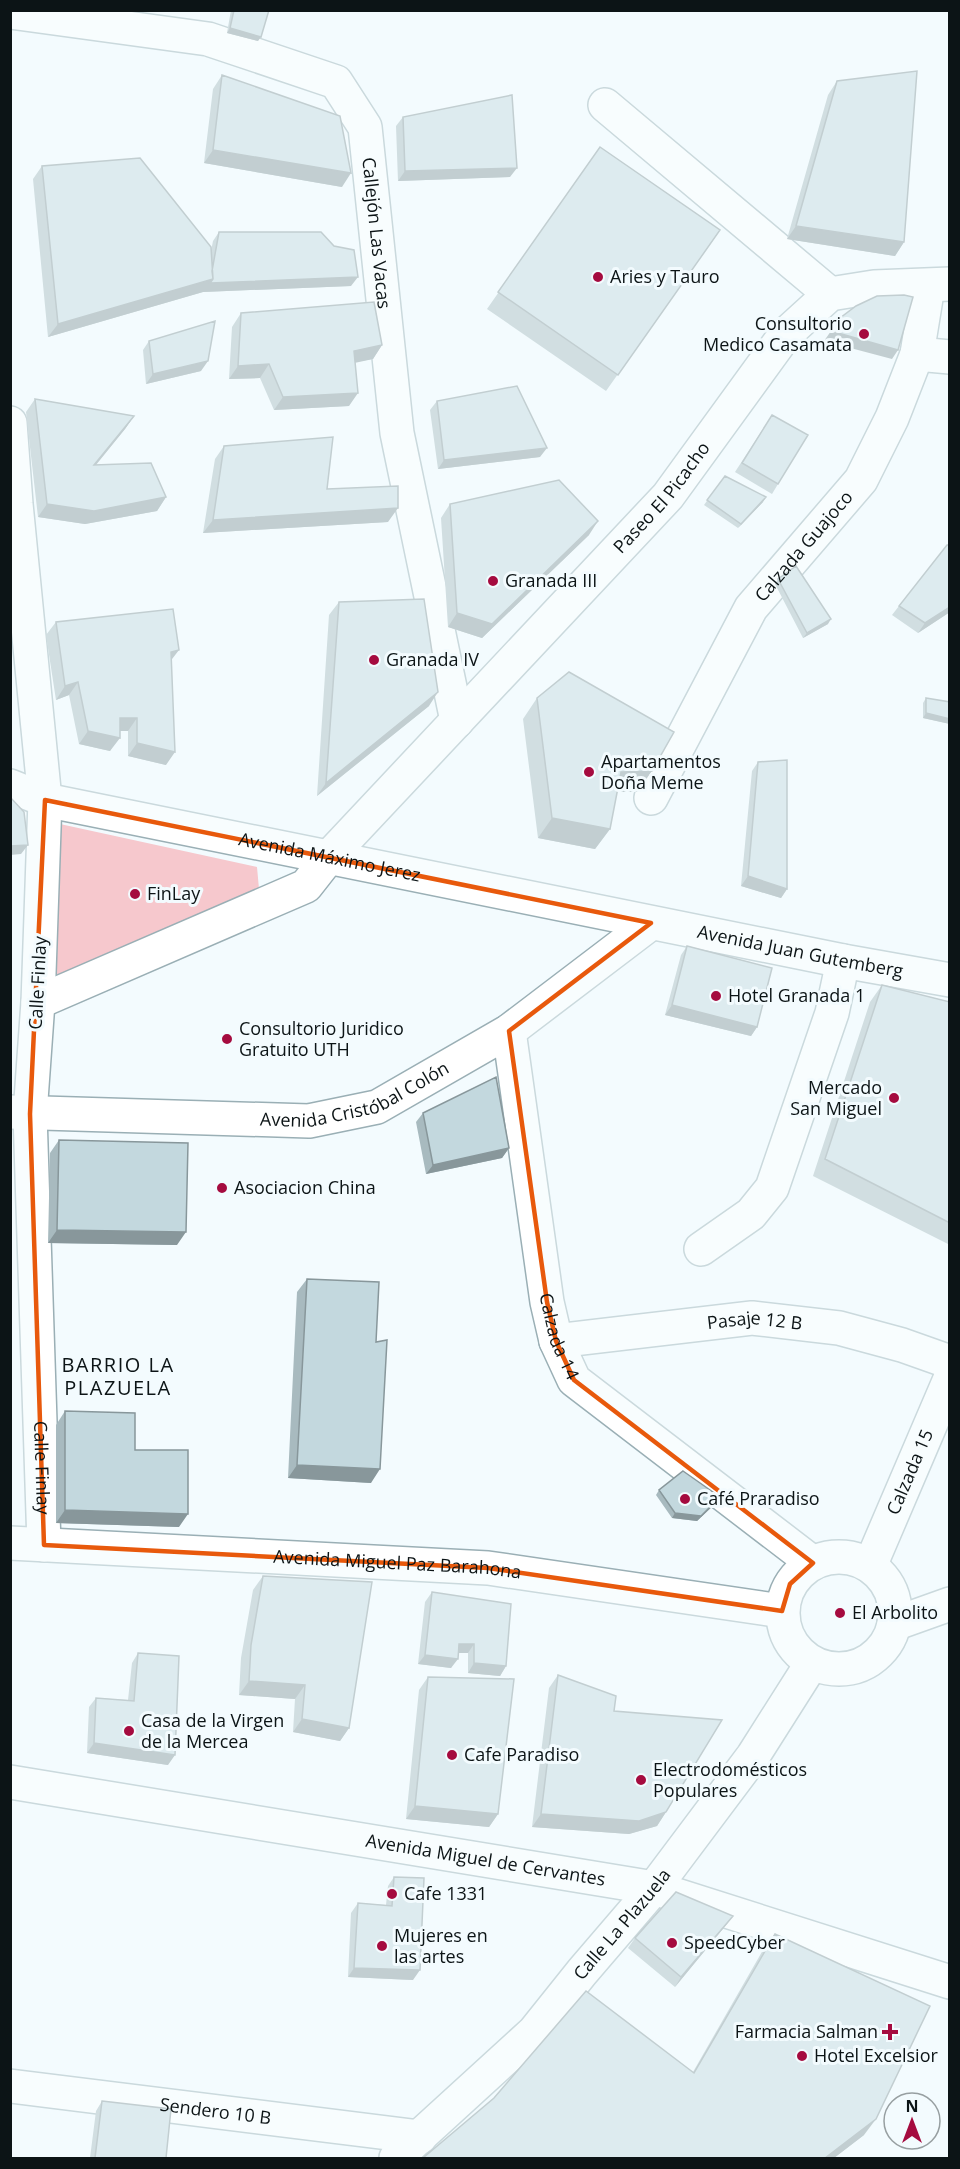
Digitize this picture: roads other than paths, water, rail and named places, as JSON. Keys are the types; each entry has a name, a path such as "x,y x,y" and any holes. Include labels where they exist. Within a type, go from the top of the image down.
{"street":[{"name":"Callejón Las Vacas","path":"10,12 208,39 336,82 365,127 397,433 457,721"},
{"path":"605,105 830,294 874,287 939,285"},
{"name":"Calzada Guajoco","path":"651,798 751,608 861,480 892,418 917,354 939,285"},
{"name":"Paseo El Picacho","path":"38,1002 306,886 328,858 668,496 785,335 830,294"},
{"path":"917,354 950,357"},
{"name":"Calle Finlay","path":"10,423 45,800 38,1002 20,1113 44,1545"},
{"name":"Avenida Máximo Jerez","path":"10,786 45,800 651,923"},
{"name":"Avenida Juan Gutemberg","path":"651,923 843,962 950,980"},
{"name":"Avenida Cristóbal Colón","path":"20,1113 309,1121 377,1107 509,1031 651,923"},
{"path":"701,1249 751,1215 772,1188 832,1013 843,962"},
{"name":"Calzada 14","path":"509,1031 547,1302 556,1341 573,1380 813,1563"},
{"name":"Pasaje 12 B","path":"556,1341 752,1318 839,1328 902,1345 950,1362"},
{"name":"Calzada 15","path":"870,1566 950,1379"},
{"name":"Avenida Miguel Paz Barahona","path":"10,1543 488,1568 782,1611"},
{"path":"830,1558 847,1558 870,1566 879,1573 890,1588 895,1606 894,1624 888,1640 878,1654 863,1664 846,1669 829,1669 813,1663 800,1654 790,1641 784,1627 782,1611 790,1584 799,1573 813,1563 830,1558"},
{"path":"894,1624 950,1604"},
{"name":"Calle La Plazuela","path":"408,2148 534,2031 654,1888 753,1756 813,1663"},
{"name":"Avenida Miguel de Cervantes","path":"10,1782 654,1888 950,1982"},
{"name":"Sendero 10 B","path":"10,2086 408,2148"}],"place":[{"name":"Aries y Tauro","path":"598,277"},
{"name":"Consultorio Medico Casamata","path":"864,334"},
{"name":"Granada III","path":"493,581"},
{"name":"Granada IV","path":"374,660"},
{"name":"Apartamentos Doña Meme","path":"589,772"},
{"name":"FinLay","path":"135,894"},
{"name":"Hotel Granada 1","path":"716,996"},
{"name":"Consultorio Juridico Gratuito UTH","path":"227,1039"},
{"name":"Mercado San Miguel","path":"894,1098"},
{"name":"Asociacion China","path":"222,1188"},
{"name":"Café Praradiso","path":"685,1499"},
{"name":"El Arbolito","path":"840,1613"},
{"name":"Casa de la Virgen de la Mercea","path":"129,1731"},
{"name":"Cafe Paradiso","path":"452,1755"},
{"name":"Electrodomésticos Populares","path":"641,1780"},
{"name":"Cafe 1331","path":"392,1894"},
{"name":"SpeedCyber","path":"672,1943"},
{"name":"Mujeres en las artes","path":"382,1946"},
{"name":"Farmacia Salman","path":"890,2032"},
{"name":"Hotel Excelsior","path":"802,2056"}],"district":[{"name":"BARRIO LA PLAZUELA","path":"118,1376"}]}
